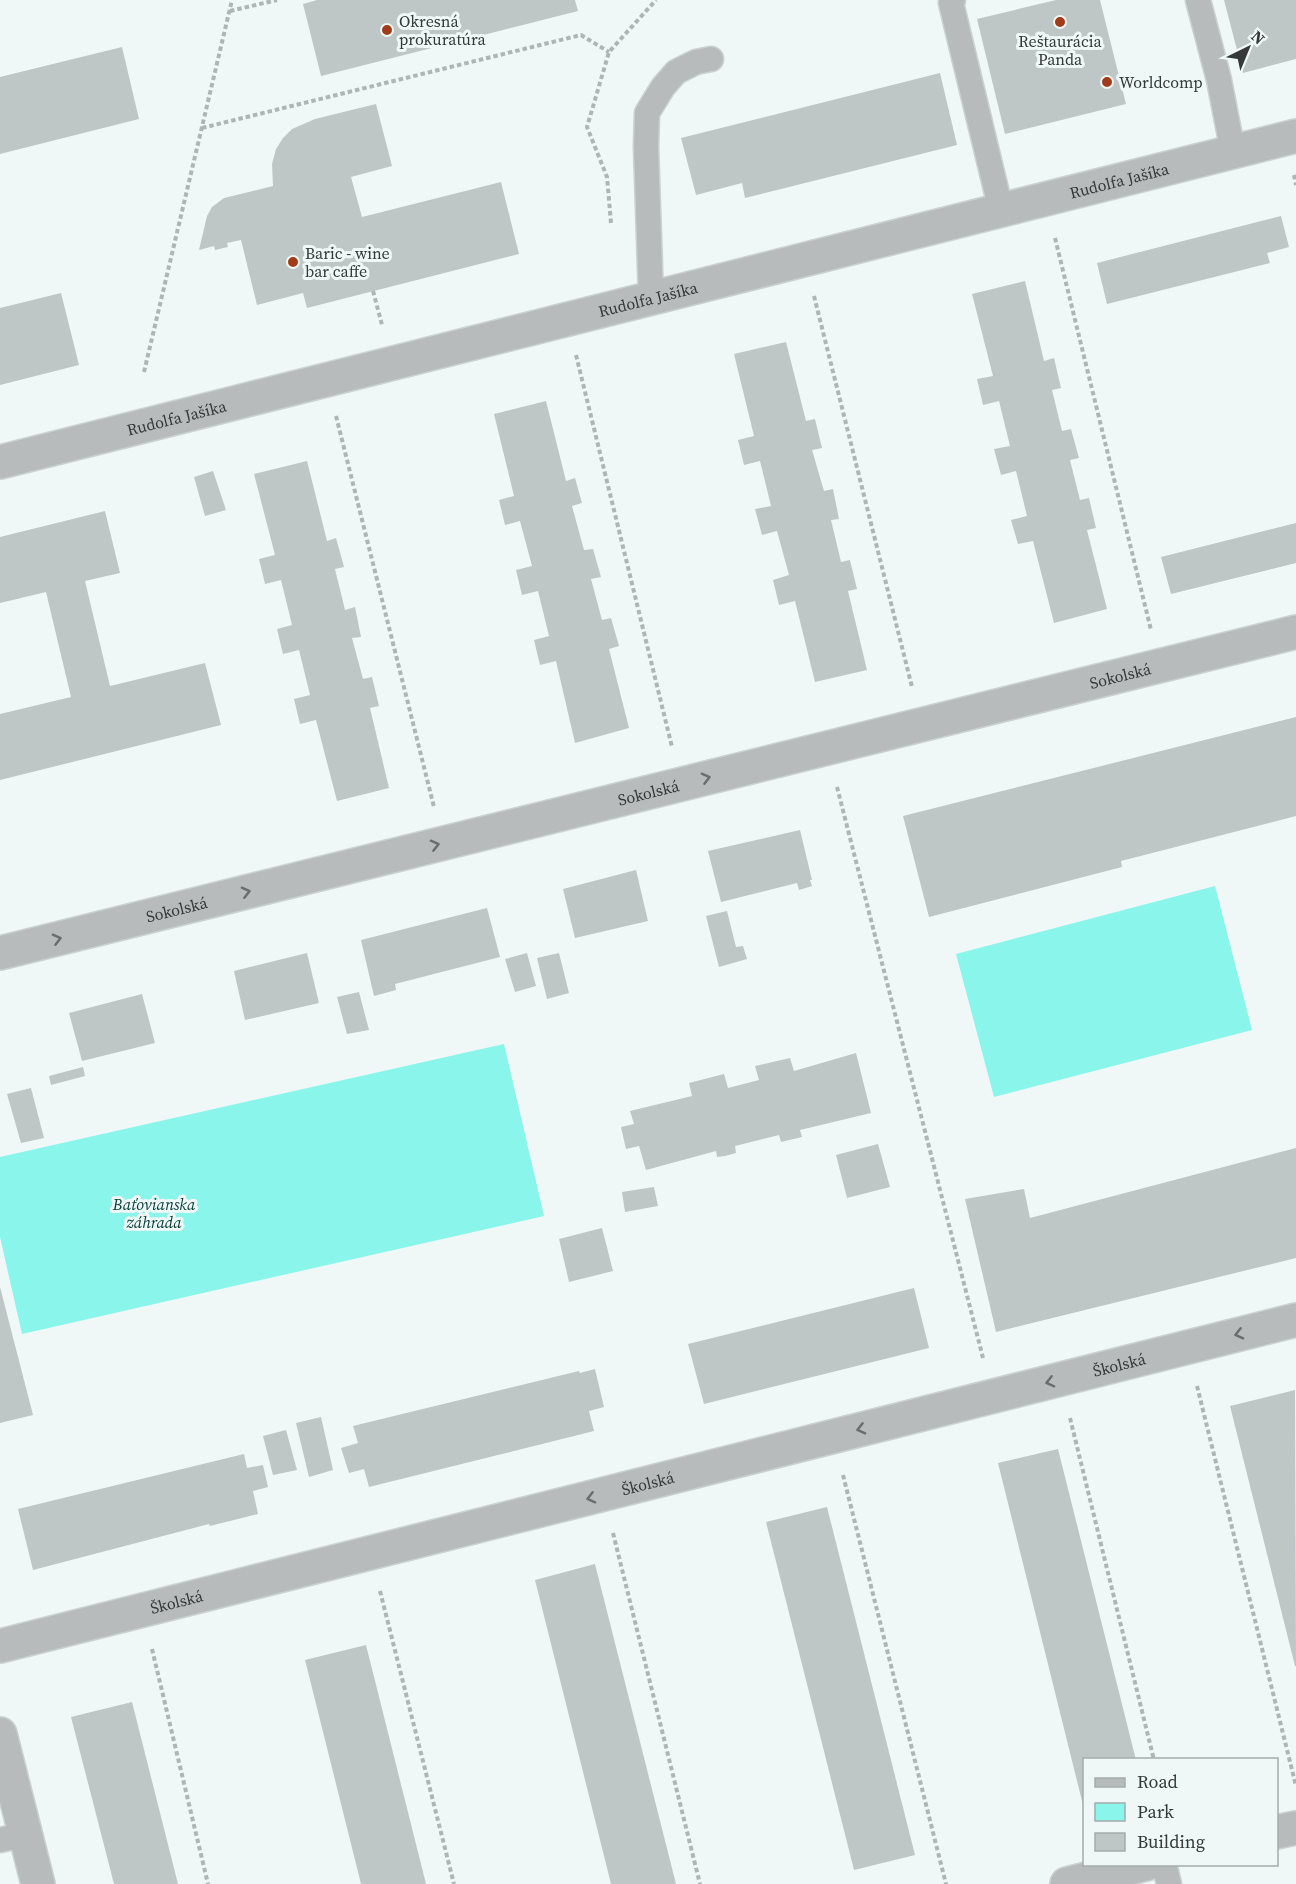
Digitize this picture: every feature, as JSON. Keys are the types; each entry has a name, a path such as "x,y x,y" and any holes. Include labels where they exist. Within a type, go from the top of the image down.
{"street":[{"name":"Rudolfa Jašíka","path":"0,462 1296,136"},
{"name":"Sokolská","path":"0,953 1296,632"},
{"name":"Školská","path":"0,1646 1296,1320"},
{"path":"0,1734 13,1837 38,1884"},
{"path":"1278,1832 1296,1828"},
{"path":"1067,1884 1138,1866"}],"lane":[{"path":"953,0 951,3 1001,210"},
{"path":"1198,0 1219,80 1233,152"},
{"path":"651,298 647,113 663,87 676,72 696,62 711,59"},
{"path":"1164,1866 1169,1884"}],"path":[{"path":"144,372 232,0"},
{"path":"230,10 277,0"},
{"path":"202,128 581,35 609,52"},
{"path":"1045,199 1160,666"},
{"path":"805,260 921,725"},
{"path":"373,291 383,332"},
{"path":"567,320 682,784"},
{"path":"327,380 443,843"},
{"path":"827,748 993,1396"},
{"path":"1187,1347 1296,1786"},
{"path":"1060,1379 1154,1758"},
{"path":"833,1436 946,1884"},
{"path":"603,1494 700,1884"},
{"path":"371,1553 454,1884"},
{"path":"142,1610 208,1884"}],"green space":[{"path":"1215,886 1252,1030 994,1097 956,954"},
{"name":"Baťovianska záhrada","path":"504,1044 544,1216 22,1334 0,1237 0,1157"}],"building":[{"path":"317,0 575,0 578,11 321,76 303,4"},
{"path":"1056,0 1100,0 1126,104 1005,134 977,19"},
{"path":"1224,0 1296,0 1296,59 1243,73"},
{"path":"122,47 139,119 0,154 0,77"},
{"path":"940,73 957,145 745,198 742,183 696,195 681,138"},
{"path":"376,104 392,166 351,177 362,217 501,182 519,254 307,308 303,293 257,305 241,240 227,243 228,247 215,250 214,246 199,250 207,216 212,207 224,198 273,186 272,164 276,149 292,129 315,119"},
{"path":"1281,216 1289,247 1267,253 1270,263 1107,304 1097,263"},
{"path":"1025,281 1044,361 1054,358 1061,388 1052,390 1062,431 1071,429 1079,458 1070,460 1080,500 1089,498 1096,528 1087,530 1107,609 1054,623 1033,541 1018,544 1011,520 1027,516 1016,471 1001,475 994,449 1010,446 999,401 983,405 977,379 993,376 972,294"},
{"path":"61,293 79,365 0,385 0,308"},
{"path":"786,342 806,421 815,419 822,448 812,450 824,491 833,489 839,519 831,520 841,562 850,560 857,589 848,591 867,670 815,682 795,601 779,605 773,580 789,575 777,531 762,535 755,509 771,506 760,461 744,465 738,440 754,436 734,354"},
{"path":"546,401 566,481 575,478 582,503 572,506 584,550 593,549 601,577 591,579 602,620 611,618 619,646 609,649 629,728 575,743 556,661 540,665 534,640 549,636 538,591 522,595 516,570 532,566 520,521 505,525 499,500 514,496 494,414"},
{"path":"307,461 327,541 336,538 344,567 335,569 345,610 355,607 361,637 352,638 363,679 372,677 379,706 370,708 389,788 337,801 316,720 300,724 294,699 310,695 299,650 283,654 277,629 292,625 281,580 265,584 259,559 275,555 254,474"},
{"path":"213,471 226,510 205,516 194,477"},
{"path":"105,511 120,573 85,581 110,686 205,663 221,725 0,780 0,714 71,697 46,592 0,603 0,537"},
{"path":"1296,523 1296,563 1171,594 1161,557"},
{"path":"1296,717 1296,816 1121,861 1122,867 929,917 903,816"},
{"path":"800,830 812,886 799,890 797,883 721,902 708,851"},
{"path":"636,870 648,921 575,938 563,889"},
{"path":"487,908 500,957 395,984 396,990 374,996 361,940"},
{"path":"727,911 736,947 743,946 747,959 719,967 706,916"},
{"path":"307,953 319,1003 245,1020 234,971"},
{"path":"527,953 536,986 515,992 505,959"},
{"path":"559,953 569,993 547,999 537,958"},
{"path":"359,992 369,1030 347,1034 337,997"},
{"path":"142,994 155,1043 82,1061 69,1013"},
{"path":"856,1053 871,1113 800,1130 802,1137 781,1142 779,1135 735,1146 736,1153 725,1156 717,1157 716,1151 646,1170 639,1146 626,1149 621,1127 634,1124 630,1111 692,1096 689,1083 724,1074 728,1088 759,1080 755,1066 790,1058 794,1071"},
{"path":"83,1067 85,1076 51,1085 49,1076"},
{"path":"31,1088 44,1138 21,1143 7,1094"},
{"path":"878,1144 890,1187 847,1198 836,1155"},
{"path":"1296,1148 1296,1258 996,1332 965,1199 1024,1189 1030,1218"},
{"path":"654,1187 658,1206 625,1212 622,1192"},
{"path":"602,1228 613,1271 569,1282 559,1239"},
{"path":"0,1287 33,1415 0,1423"},
{"path":"914,1288 929,1348 704,1404 688,1344"},
{"path":"595,1369 604,1407 589,1411 594,1431 369,1487 364,1469 349,1473 341,1448 358,1443 353,1426"},
{"path":"1295,1390 1296,1666 1230,1406"},
{"path":"321,1417 333,1470 309,1477 296,1423"},
{"path":"286,1430 297,1470 273,1475 263,1436"},
{"path":"1058,1449 1135,1758 1083,1758 1083,1805 998,1463"},
{"path":"244,1454 247,1468 263,1465 268,1487 253,1491 258,1514 210,1526 209,1524 33,1570 18,1509"},
{"path":"827,1507 915,1855 854,1870 766,1522"},
{"path":"595,1564 676,1884 611,1884 535,1580"},
{"path":"366,1645 426,1884 361,1884 305,1660"},
{"path":"132,1702 178,1884 114,1884 71,1717"}],"place":[{"name":"Reštaurácia Panda","path":"1060,22"},
{"name":"Okresná prokuratúra","path":"387,30"},
{"name":"Worldcomp","path":"1107,82"},
{"name":"Baric - wine bar caffe","path":"293,262"}]}
